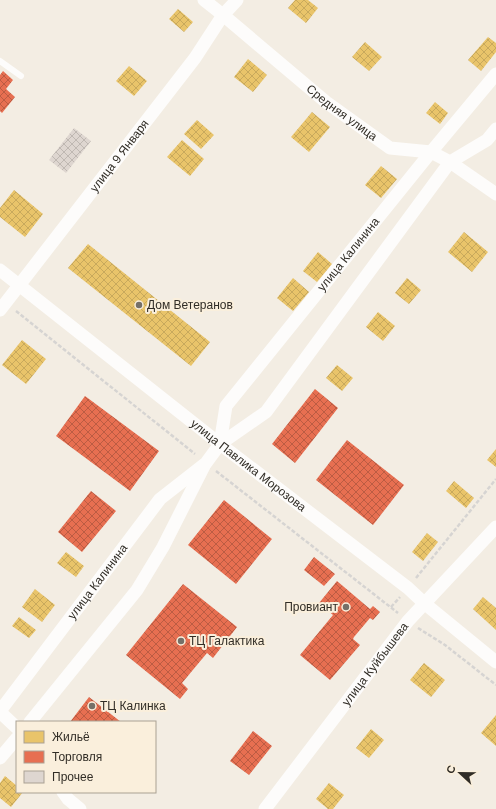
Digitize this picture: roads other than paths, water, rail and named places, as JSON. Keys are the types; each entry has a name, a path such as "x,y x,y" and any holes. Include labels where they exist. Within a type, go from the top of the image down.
{"street":[{"name":"Средняя улица","path":"204,0 326,102 390,148 431,152 450,162 496,194"},
{"name":"улица 9 Января","path":"3,306 195,58 223,15 236,0"},
{"name":"улица Калинина","path":"220,444 226,406 431,152 496,74"},
{"name":"улица Калинина","path":"31,721 137,590 163,547 206,463 220,444 266,412 450,162 487,140 496,129"},
{"name":"улица Павлика Морозова","path":"0,270 220,444 408,588 496,662"},
{"name":"улица Калинина","path":"0,712 160,499 206,463"},
{"name":"улица Куйбышева","path":"265,809 408,621 496,528"},
{"path":"0,712 16,727"},
{"path":"0,758 16,739"},
{"path":"64,793 68,799 80,809"}],"lane":[{"path":"0,61 21,76"}],"place":[{"name":"Дом Ветеранов","path":"139,305"},
{"name":"Провиант","path":"346,607"},
{"name":"ТЦ Галактика","path":"181,641"},
{"name":"ТЦ Калинка","path":"92,706"}]}
